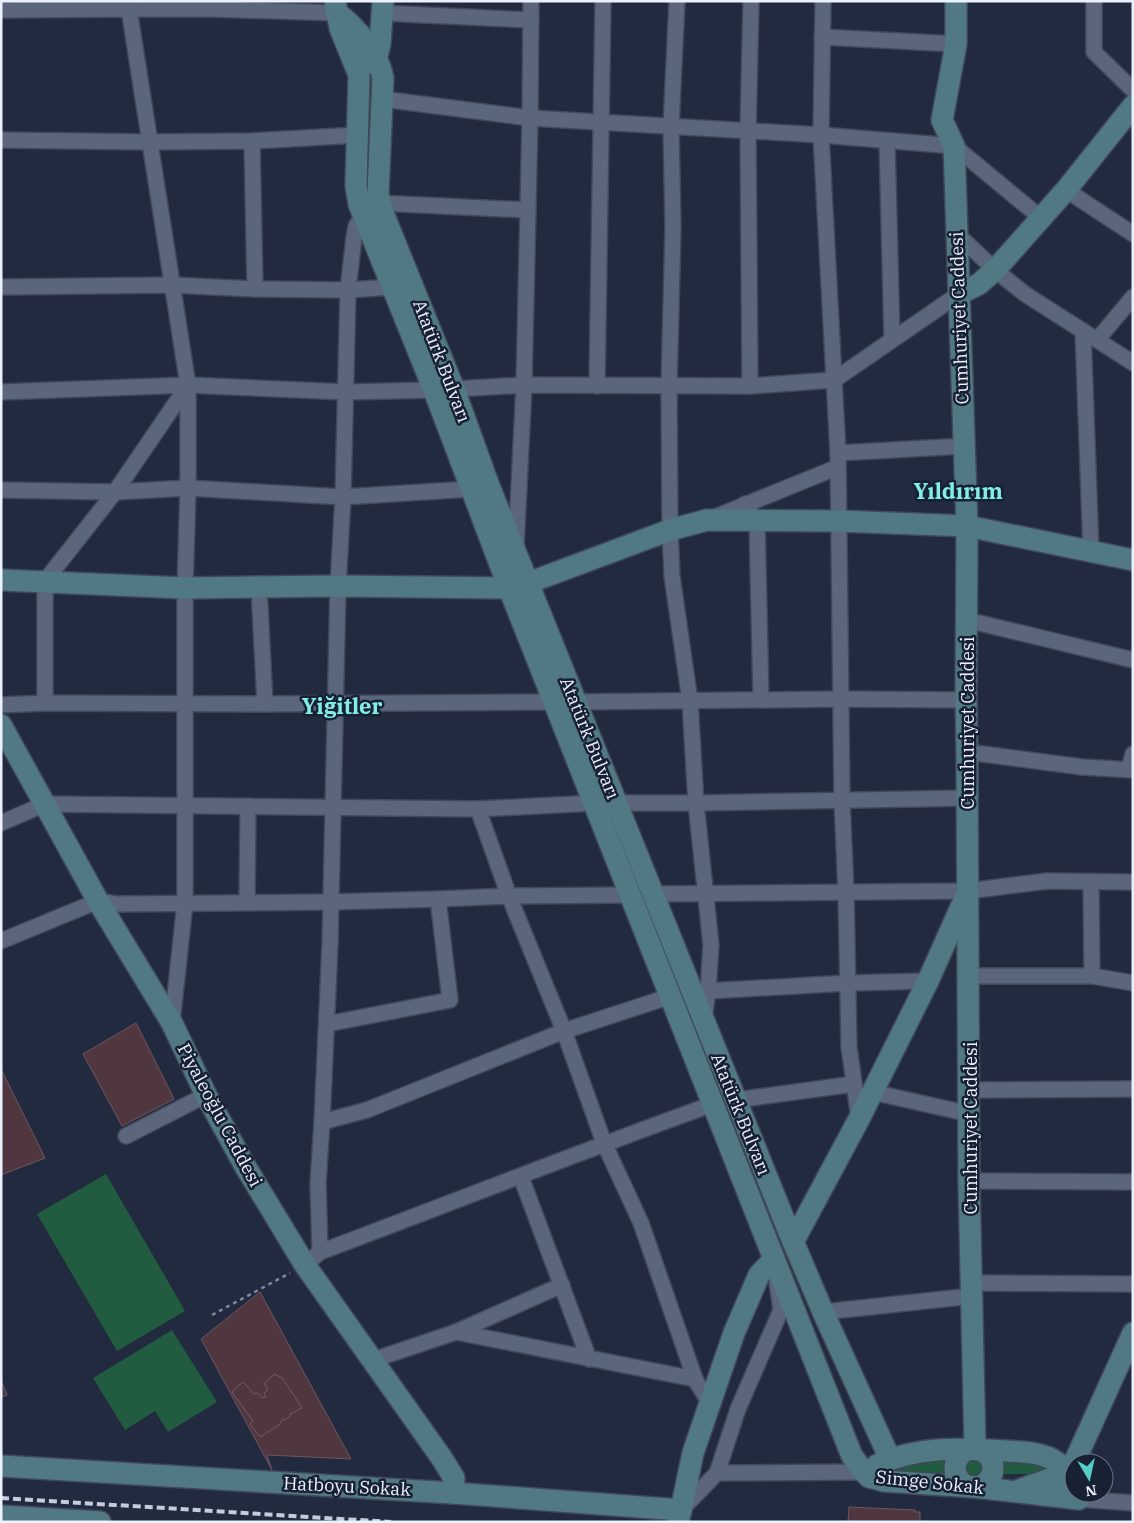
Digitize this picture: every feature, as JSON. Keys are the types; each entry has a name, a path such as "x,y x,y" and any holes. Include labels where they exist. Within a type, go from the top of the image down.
{"main road":[{"name":"Cumhuriyet Caddesi","path":"956,1 956,44 942,120 954,146 967,526 966,700 970,1090 969,1181 974,1448"},
{"name":"Atatürk Bulvarı","path":"336,7 354,27 367,65 360,91 356,196 371,209 444,389 518,586 565,702 616,803 653,894 701,993 704,1021 793,1242 890,1459"},
{"path":"367,65 380,44 383,7"},
{"name":"Atatürk Bulvarı","path":"367,65 382,71 378,194 371,209"},
{"path":"959,294 979,284 995,270 1066,190 1133,106"},
{"name":"Atatürk Bulvarı","path":"480,487 515,552 518,586"},
{"path":"1,580 185,588 518,586 670,530 707,520 751,512 840,522 967,526 1133,560"},
{"name":"Atatürk Bulvarı","path":"565,702 595,803 852,1456 864,1472"},
{"name":"Piyaleoğlu Caddesi","path":"1,725 98,901 172,1024 206,1095 245,1166 313,1258 373,1360 441,1457 454,1478 453,1493"},
{"path":"595,803 616,803"},
{"path":"793,1242 859,1119 863,1088 928,981 968,891"},
{"path":"631,895 653,894"},
{"path":"671,996 701,993"},
{"path":"714,1104 736,1100"},
{"path":"679,1516 693,1453 734,1333 759,1275 774,1258"},
{"path":"1085,1453 1133,1332"},
{"path":"974,1448 981,1449 987,1453 991,1458 993,1471 987,1482 974,1487"},
{"name":"Simge Sokak","path":"1064,1470 1056,1462 1035,1454 974,1448 934,1450 890,1459 864,1472 869,1476 884,1481 974,1487 1012,1492 1064,1482"},
{"name":"Hatboyu Sokak","path":"1,1466 453,1493 679,1516"},
{"path":"1012,1492 1051,1480 1064,1480"},
{"path":"1,1516 35,1520 100,1522"}],"street":[{"path":"515,552 524,386 531,1"},
{"path":"597,386 604,1"},
{"path":"677,1 671,127 673,227 669,387 670,530 672,576 690,701 696,803 711,945 701,993 848,983 928,981"},
{"path":"750,386 748,131 751,1"},
{"path":"823,1 821,135 840,522 842,800 849,1047 863,1088"},
{"path":"1094,1 1094,52 1133,90"},
{"path":"128,5 188,385 188,488 185,588 185,903 172,1024"},
{"path":"1,10 128,5 336,7"},
{"path":"383,7 531,20"},
{"path":"822,37 956,44"},
{"path":"382,99 530,118 821,135 954,146 1041,218"},
{"path":"1,140 252,142 358,136"},
{"path":"887,141 892,339"},
{"path":"252,142 255,288"},
{"path":"1066,190 1133,234"},
{"path":"528,210 371,209 356,226 348,290 343,497 338,586 334,807 327,1024 313,1258 604,1143 714,1104"},
{"path":"956,233 995,270 1025,294 1133,363"},
{"path":"1,287 172,285 348,290 401,283"},
{"path":"1,392 188,385 346,392 524,386 750,386 834,380 959,294"},
{"path":"1097,340 1133,296"},
{"path":"1083,331 1091,551"},
{"path":"45,703 45,581 116,492 188,385"},
{"path":"761,700 751,512 838,460 964,446"},
{"path":"1,490 116,492 188,488 343,497 480,487"},
{"path":"259,587 265,704"},
{"path":"967,620 1133,660"},
{"path":"1,705 45,703 186,705 841,699 966,700"},
{"path":"967,752 1082,767 1131,769 1133,754"},
{"path":"616,803 967,798"},
{"path":"1,823 45,804 478,809 595,803"},
{"path":"247,902 248,806"},
{"path":"478,809 509,896 564,1031 604,1143 641,1223 695,1379 710,1404"},
{"path":"653,894 706,895 968,891 1046,881 1133,882"},
{"path":"1091,882 1092,976"},
{"path":"1,942 98,901 116,904 331,902 509,896 631,895"},
{"path":"327,1024 450,1000 438,899"},
{"path":"969,976 1092,976 1133,984"},
{"path":"322,1122 367,1110 564,1031 671,996"},
{"path":"970,1090 1131,1084"},
{"path":"736,1100 863,1088 970,1114"},
{"path":"126,1136 206,1095"},
{"path":"521,1177 589,1359"},
{"path":"969,1181 1133,1182"},
{"path":"679,1516 717,1473 738,1409 781,1310 774,1258"},
{"path":"823,1312 972,1290 1133,1284"},
{"path":"373,1360 456,1332 562,1286"},
{"path":"456,1332 695,1379"},
{"path":"717,1473 864,1472"},
{"name":"Simge Sokak","path":"1114,1496 1133,1503"}],"path":[{"path":"212,1315 313,1258"}],"green space":[{"path":"106,1174 185,1311 117,1351 37,1214"},
{"path":"172,1330 217,1402 168,1432 155,1411 125,1430 93,1378"},
{"path":"1006,1457 1050,1467 1043,1474 1004,1474 999,1471 1000,1460"},
{"path":"948,1459 949,1470 943,1475 898,1473 899,1467 903,1464"},
{"path":"971,1459 977,1459 982,1464 980,1473 971,1475 966,1470 966,1464"}],"building":[{"path":"136,1023 174,1099 122,1126 83,1054"},
{"path":"1,1069 45,1158 1,1175"},
{"path":"260,1292 351,1459 267,1455 272,1470 201,1339","holes":["275,1374 283,1379 302,1408 290,1414 280,1424 260,1437 250,1424 253,1421 232,1392 243,1382 254,1394 258,1393 262,1398 266,1397 264,1393 268,1390 264,1383"]},
{"path":"275,1374 283,1379 302,1408 290,1414 280,1424 260,1437 250,1424 253,1421 232,1392 243,1382 254,1394 258,1393 262,1398 266,1397 264,1393 268,1390 264,1383"},
{"path":"1,1380 7,1395 1,1397"},
{"path":"849,1507 915,1510 915,1512 920,1512 920,1522 848,1522"}],"railway":[{"path":"1,1498 391,1522"}],"district":[{"name":"Yıldırım","path":"958,490"},
{"name":"Yiğitler","path":"342,705"}]}
